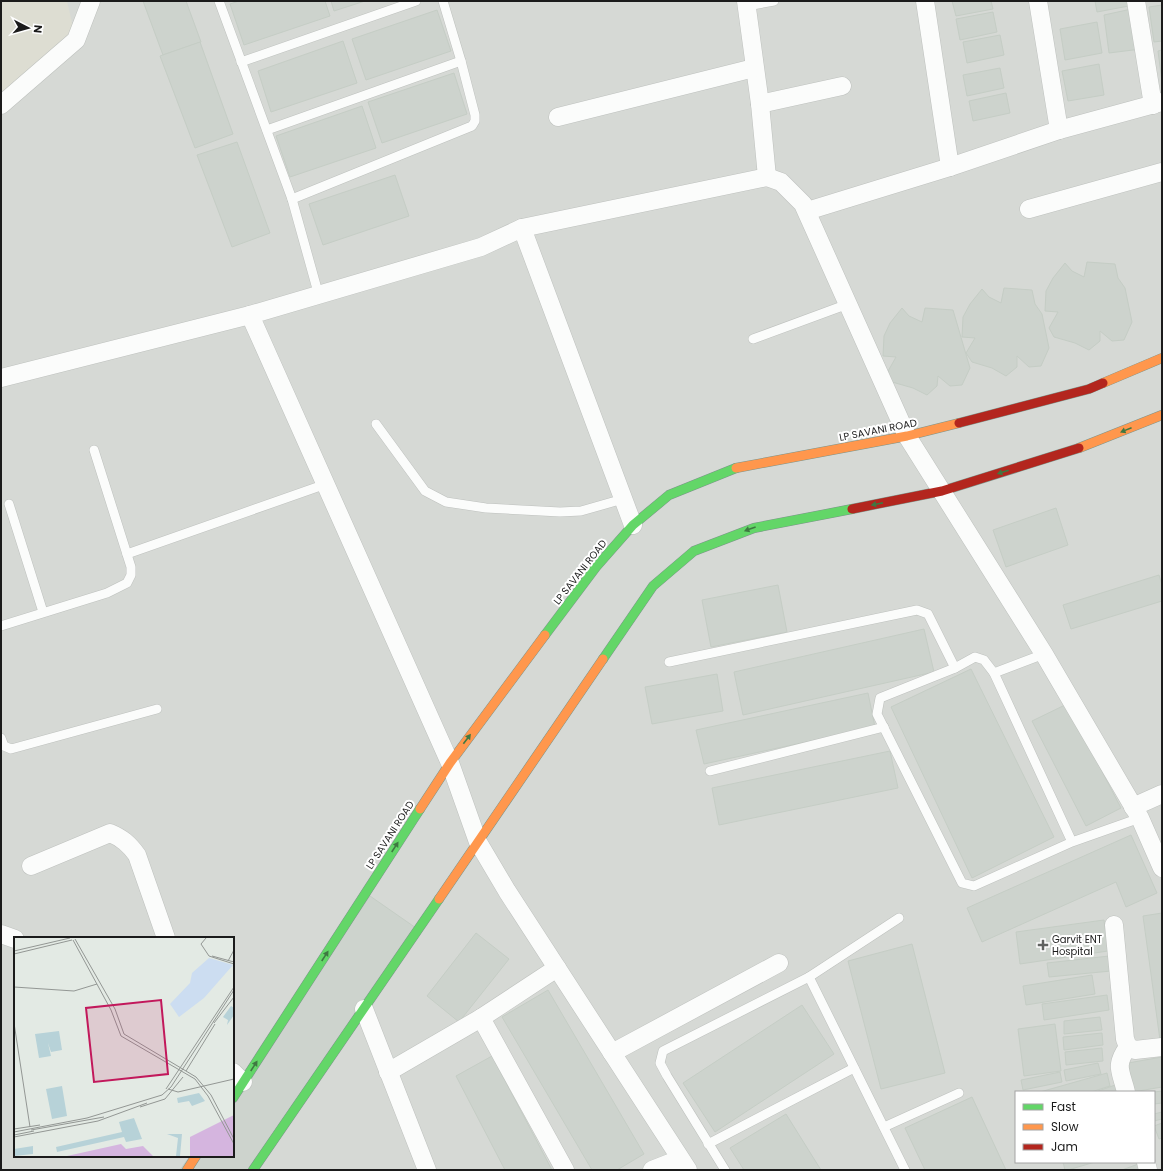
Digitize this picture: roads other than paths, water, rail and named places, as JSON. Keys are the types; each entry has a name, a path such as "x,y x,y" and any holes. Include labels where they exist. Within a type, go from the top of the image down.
{"main road":[{"name":"LP SAVANI ROAD","path":"234,1094 238,1077 450,763 596,567 633,525 669,494 731,469 906,436 1089,389 1162,358"},
{"path":"253,1170 653,586 694,551 754,528 942,491 1096,442 1162,415"},
{"path":"187,1170 195,1157"}],"street":[{"path":"1,105 76,40 91,1"},
{"path":"925,1 950,168"},
{"path":"1038,1 1059,130"},
{"path":"806,211 950,168 1059,130 1157,104 1136,1"},
{"path":"746,4 760,104 767,176"},
{"path":"558,117 754,68"},
{"path":"760,104 842,86"},
{"path":"1029,209 1162,172"},
{"path":"1,378 319,296 481,247 522,228 767,176 781,182 803,204 906,436 1044,654 1137,812 1162,868"},
{"path":"522,228 633,525"},
{"path":"250,314 450,763 478,842 507,891 684,1164 652,1170"},
{"path":"1137,812 1162,794"},
{"path":"30,866 110,833 121,838 130,845 137,855 166,937"},
{"path":"1114,924 1125,1039 1128,1047 1135,1050 1162,1047"},
{"path":"1,934 14,939"},
{"path":"612,1053 779,963"},
{"path":"388,1072 481,1018 557,968"},
{"path":"364,1009 427,1170"},
{"path":"481,1018 566,1170"},
{"path":"1126,1091 1119,1065 1120,1058 1128,1047"}],"lane":[{"path":"219,1 292,199 319,296"},
{"path":"242,62 416,1"},
{"path":"292,199 472,126 475,121 474,115 461,61 443,1"},
{"path":"746,4 774,1"},
{"path":"267,130 461,61"},
{"path":"753,339 848,304"},
{"path":"376,424 425,491 446,502 486,508 560,512 581,511 623,499"},
{"path":"1,626 107,593 127,583 131,574 128,554 94,450"},
{"path":"128,554 326,484"},
{"path":"9,504 43,612"},
{"path":"669,662 916,610 928,614 955,668"},
{"path":"994,673 1044,654"},
{"path":"1072,842 994,673 984,660 979,657 880,698 877,714 962,883 974,886 1072,842 1137,812"},
{"path":"1,738 4,746 11,749 157,709"},
{"path":"710,771 884,727"},
{"path":"725,1170 660,1063 663,1052 809,977 899,918"},
{"path":"809,977 905,1170"},
{"path":"708,1144 854,1068"},
{"path":"884,1127 958,1093"}],"place":[{"name":"Garvit ENT Hospital","path":"1043,945"}]}
